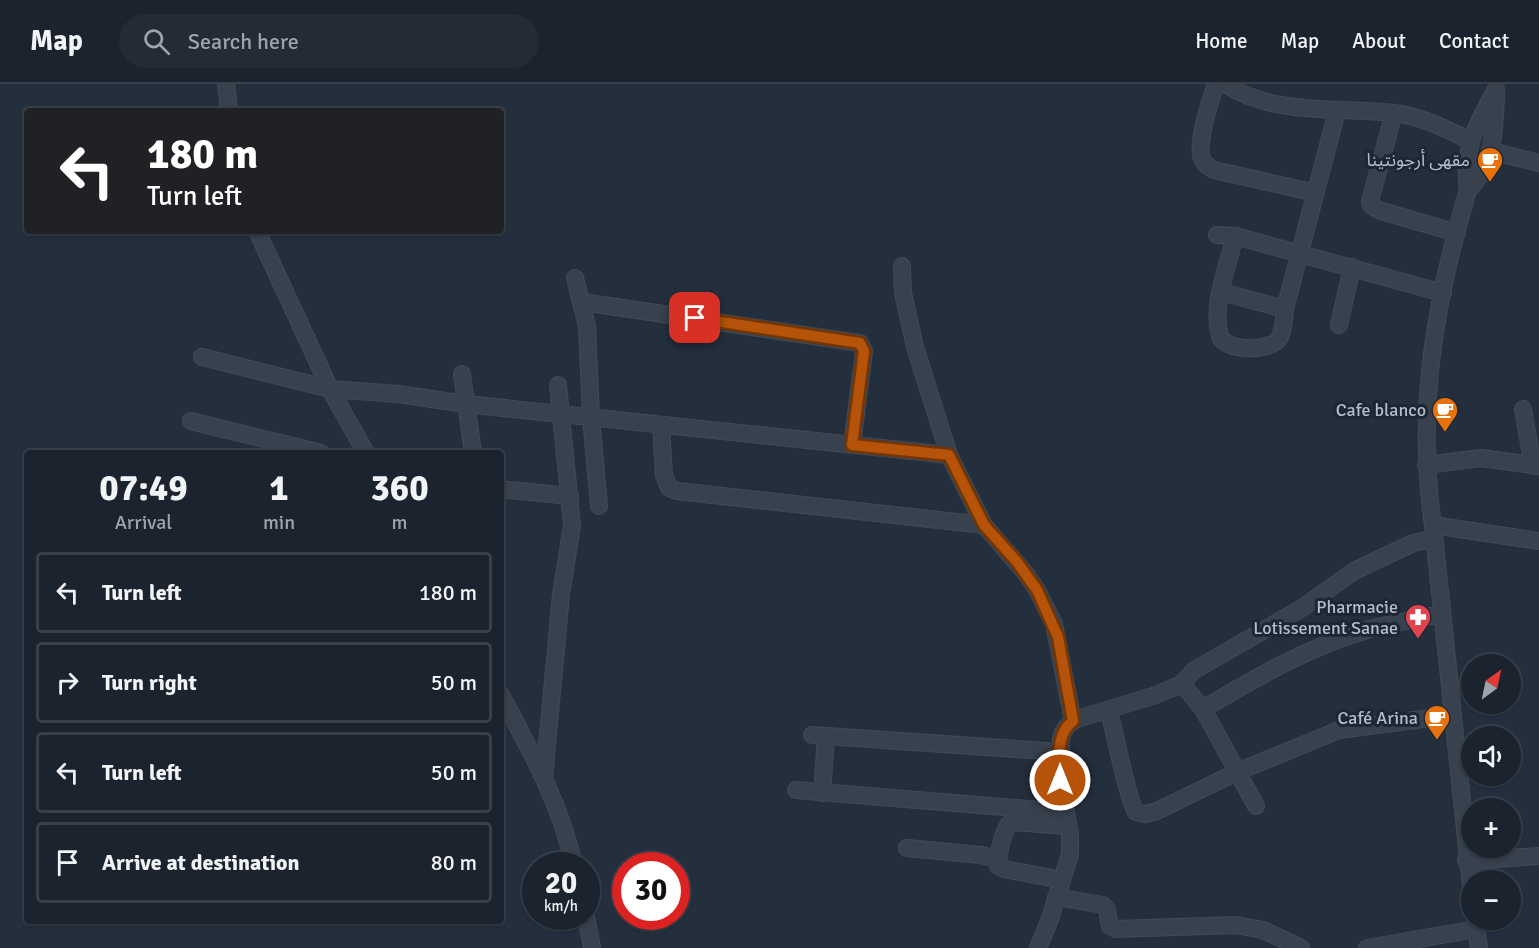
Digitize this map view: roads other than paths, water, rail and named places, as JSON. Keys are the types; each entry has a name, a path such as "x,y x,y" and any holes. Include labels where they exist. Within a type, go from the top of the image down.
{"street":[{"path":"226,84 229,108"},
{"path":"1216,84 1208,111 1202,148 1205,164 1214,170 1316,193"},
{"path":"1225,84 1249,97 1272,103 1337,111 1394,113 1426,121 1471,141"},
{"path":"1468,870 1427,483 1427,386 1432,344 1468,190 1466,162 1471,141 1496,86"},
{"path":"1468,190 1479,179 1491,151 1496,86"},
{"path":"1235,236 1218,310 1219,332 1222,341 1232,346 1257,346 1275,342 1281,334 1337,111"},
{"path":"1394,113 1370,201 1371,205 1378,210 1457,232"},
{"path":"1491,151 1539,163"},
{"path":"257,234 330,389 364,450"},
{"path":"1217,235 1235,236 1443,293"},
{"path":"902,266 903,292 915,347 949,455 984,525 1027,575 1054,624 1073,721"},
{"path":"1339,325 1352,267"},
{"path":"575,278 587,326 591,417 599,507"},
{"path":"1221,292 1286,309"},
{"path":"582,302 860,343 864,351 852,445"},
{"path":"202,357 330,389 398,394 466,404 949,455"},
{"path":"462,374 472,450"},
{"path":"544,777 561,595 572,525 558,385"},
{"path":"1426,465 1481,458 1536,466 1523,409"},
{"path":"191,421 309,450"},
{"path":"661,425 664,476 669,489 984,525"},
{"path":"504,489 570,496"},
{"path":"1038,948 1070,854 1071,842 1060,780 1060,752 1063,732 1073,721 1182,684 1193,671 1302,608 1354,571 1433,532 1539,541"},
{"path":"1203,709 1273,669 1326,645 1370,629 1442,614"},
{"path":"1182,684 1203,709 1256,806"},
{"path":"504,700 559,810 570,852"},
{"path":"1109,710 1130,802 1136,812 1145,814 1157,811 1237,772 1339,730 1453,715"},
{"path":"822,792 819,735 1060,752"},
{"path":"796,790 1067,819"},
{"path":"1062,880 1004,868 998,866 998,859 1009,824 1067,819"},
{"path":"907,848 981,855 998,859"},
{"path":"1466,861 1539,856"},
{"path":"1056,897 1103,905 1107,910 1110,926 1116,929 1236,925 1263,930 1300,948"},
{"path":"1367,948 1461,927"},
{"path":"589,930 592,948"},
{"path":"1477,930 1479,948"}],"place":[{"name":"مقهى أرجونتينا","path":"1490,183"},
{"name":"Cafe blanco","path":"1445,433"},
{"name":"Pharmacie Lotissement Sanae","path":"1418,640"},
{"name":"Café Arina","path":"1437,741"}]}
